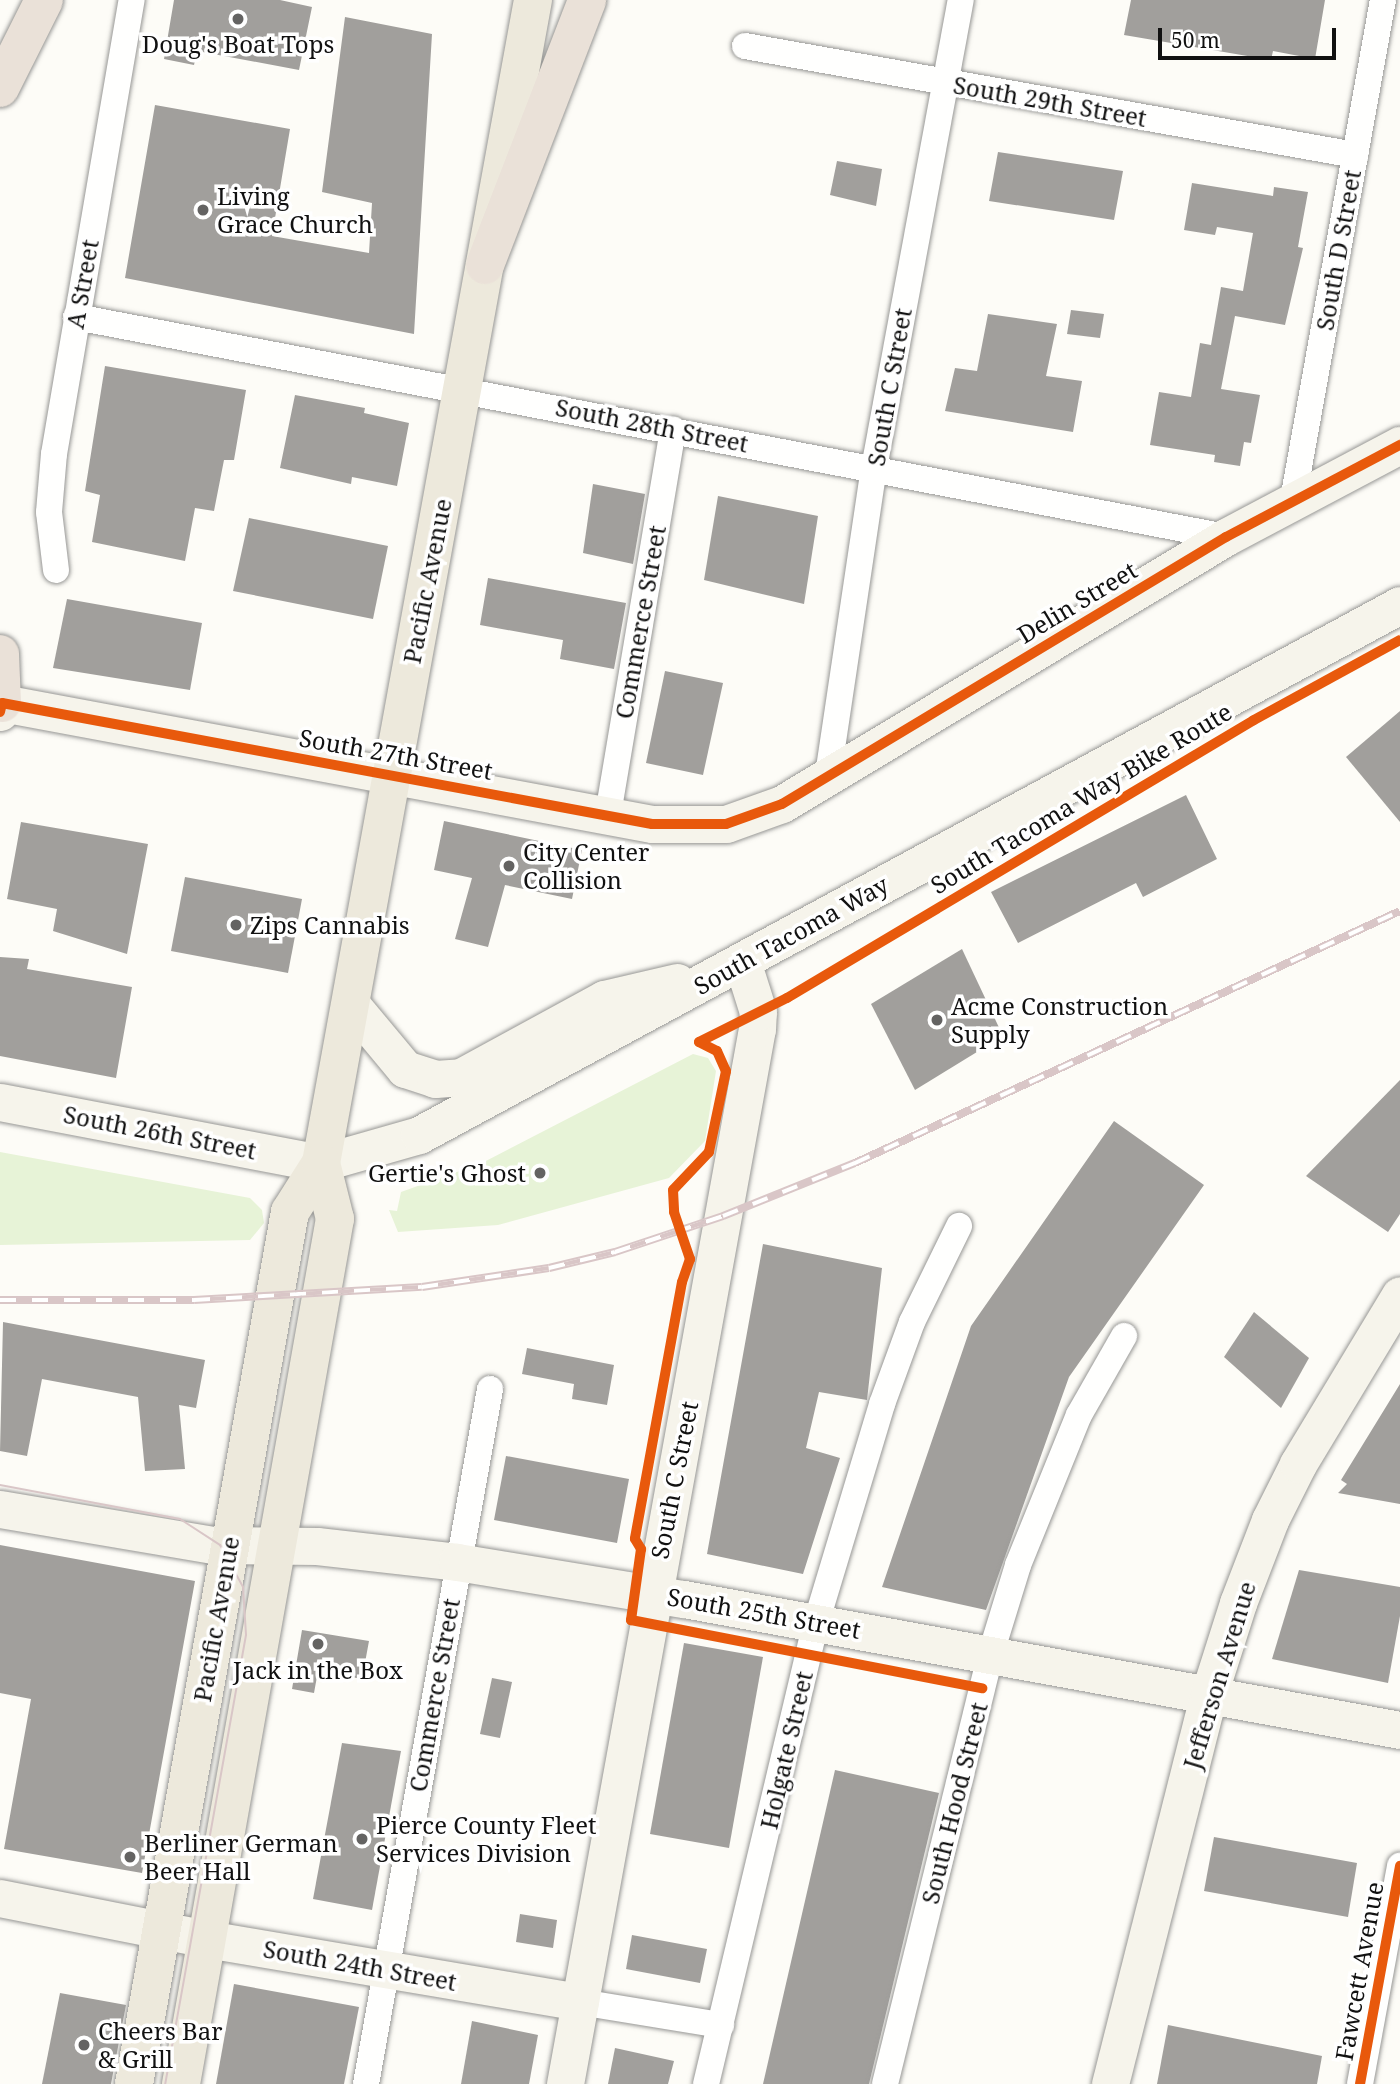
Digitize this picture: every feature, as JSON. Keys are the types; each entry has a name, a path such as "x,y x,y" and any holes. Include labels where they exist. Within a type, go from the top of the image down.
{"highway":[{"path":"0,88 44,0"},
{"path":"485,265 587,0"},
{"path":"0,654 1,707"}],"main road":[{"name":"Pacific Avenue","path":"134,2084 290,1212 321,1163 533,0"},
{"name":"Pacific Avenue","path":"181,2084 335,1219 321,1163"}],"street":[{"name":"A Street","path":"57,570 49,512 76,317 132,0"},
{"name":"South C Street","path":"828,775 874,468 961,0"},
{"name":"South D Street","path":"1293,500 1383,0"},
{"name":"South 29th Street","path":"745,46 1355,155"},
{"name":"South 28th Street","path":"76,317 673,429 1226,537"},
{"name":"Commerce Street","path":"608,814 673,429"},
{"name":"Delin Street","path":"782,804 1226,537 1400,445"},
{"name":"South Tacoma Way","path":"321,1163 419,1135 1400,605"},
{"name":"South 27th Street","path":"1,707 392,775 652,824 726,824 782,804"},
{"name":"South C Street","path":"565,2084 757,1029 758,1012 734,966"},
{"path":"350,1003 405,1069 435,1079 461,1077 604,999 734,966"},
{"name":"South 26th Street","path":"0,1102 321,1163"},
{"name":"Holgate Street","path":"706,2084 816,1623 886,1392 912,1322 959,1226"},
{"name":"Jefferson Avenue","path":"1110,2084 1209,1695 1270,1520 1305,1453 1400,1295"},
{"name":"South Hood Street","path":"885,2084 991,1653 1018,1565 1052,1476 1124,1336"},
{"name":"Commerce Street","path":"366,2084 457,1562 490,1389"},
{"name":"South 25th Street","path":"0,1509 229,1546 277,1545 457,1562 653,1593 991,1653 1400,1730"},
{"name":"Fawcett Avenue","path":"1360,2084 1400,1866"},
{"name":"South 24th Street","path":"0,1898 207,1939 721,2025"}],"green space":[{"path":"693,1054 708,1058 716,1071 705,1141 669,1178 498,1225 398,1232 389,1210 397,1211 401,1192 482,1163"},
{"path":"0,1152 250,1198 262,1210 264,1223 250,1240 0,1245"}],"building":[{"path":"174,0 280,0 312,7 299,70 197,51 194,65 164,59"},
{"path":"1131,0 1325,0 1315,59 1273,51 1271,60 1124,35"},
{"path":"345,17 432,34 414,334 125,278 155,105 290,129 272,236 369,253 372,203 322,192"},
{"path":"998,152 1123,171 1114,220 989,201"},
{"path":"837,161 882,169 876,206 830,195"},
{"path":"1192,183 1273,196 1274,187 1308,192 1298,247 1303,248 1285,325 1235,316 1221,389 1260,395 1251,443 1244,442 1240,466 1214,462 1215,455 1150,445 1159,392 1191,397 1200,343 1211,345 1221,287 1243,291 1253,233 1217,227 1215,235 1184,230"},
{"path":"1071,310 1104,314 1100,338 1067,334"},
{"path":"988,314 1057,324 1046,376 1082,381 1073,432 945,411 955,368 977,371"},
{"path":"105,366 246,390 234,460 224,460 214,511 195,508 185,561 92,542 100,495 85,491"},
{"path":"295,395 365,408 364,413 409,423 397,486 352,477 351,484 280,468"},
{"path":"593,484 645,494 633,564 583,553"},
{"path":"718,496 818,516 804,604 704,580"},
{"path":"249,518 388,546 373,619 233,591"},
{"path":"488,578 626,603 614,669 560,659 563,640 480,625"},
{"path":"67,599 202,623 190,690 53,668"},
{"path":"665,671 723,683 703,775 646,763"},
{"path":"1400,711 1400,822 1346,757"},
{"path":"1186,795 1217,859 1143,897 1136,883 1018,943 991,892"},
{"path":"444,821 582,850 572,899 505,885 488,947 455,939 472,878 434,870"},
{"path":"21,822 148,844 127,954 53,931 57,909 7,899"},
{"name":"Zips Cannabis","path":"185,877 302,899 288,973 171,951"},
{"name":"Acme Construction Supply","path":"962,949 1003,1036 915,1090 871,1004"},
{"path":"0,957 29,959 27,969 132,987 116,1078 0,1056"},
{"path":"1400,1080 1400,1214 1388,1232 1306,1176"},
{"path":"1114,1121 1204,1185 1069,1377 986,1610 882,1587 971,1326"},
{"path":"763,1244 882,1268 867,1400 819,1392 806,1448 840,1458 803,1574 707,1554"},
{"path":"1254,1312 1309,1358 1281,1408 1224,1357"},
{"path":"3,1322 205,1360 196,1408 179,1405 185,1469 145,1471 138,1397 42,1379 27,1456 0,1451"},
{"path":"527,1348 614,1365 607,1405 572,1399 574,1384 522,1374"},
{"path":"1400,1384 1400,1504 1338,1493 1347,1484 1341,1480"},
{"path":"506,1456 629,1479 617,1543 494,1520"},
{"path":"0,1545 195,1581 142,1873 4,1849 31,1699 0,1693"},
{"path":"1299,1570 1400,1587 1400,1616 1388,1683 1272,1659"},
{"path":"302,1630 369,1641 362,1679 318,1671 314,1693 292,1689"},
{"path":"684,1643 763,1657 729,1848 650,1834"},
{"path":"492,1678 512,1682 500,1738 480,1734"},
{"path":"342,1743 401,1751 372,1910 313,1899"},
{"path":"835,1770 939,1793 869,2084 763,2084"},
{"path":"1214,1837 1357,1863 1348,1917 1204,1891"},
{"path":"520,1914 557,1920 553,1948 516,1942"},
{"path":"632,1935 707,1949 700,1983 626,1969"},
{"path":"234,1984 359,2007 344,2084 216,2084"},
{"name":"Cheers Bar & Grill","path":"60,1993 126,2005 111,2084 42,2084"},
{"path":"472,2021 538,2035 529,2084 461,2084"},
{"path":"1168,2025 1322,2056 1317,2084 1157,2084"},
{"path":"615,2048 674,2061 668,2084 608,2084"}],"tram line":[{"path":"0,1485 180,1519 220,1545 243,1587 246,1635 165,2084"}],"railway":[{"path":"0,1300 194,1300 422,1287 549,1268 615,1252 723,1216 855,1163 1400,911"}],"cycle path":[{"path":"0,712 2,703 652,824 726,824 782,804 1226,537 1400,445"},
{"name":"South Tacoma Way Bike Route","path":"699,1042 787,998 1254,720 1400,640"},
{"path":"699,1042 717,1051 726,1071 709,1152 673,1190 674,1212 690,1259 682,1282 635,1539 641,1549 631,1620 982,1688"},
{"path":"1360,2084 1400,1866"}],"place":[{"name":"Doug's Boat Tops","path":"238,19"},
{"name":"Living Grace Church","path":"203,210"},
{"name":"City Center Collision","path":"509,866"},
{"name":"Zips Cannabis","path":"236,925"},
{"name":"Acme Construction Supply","path":"937,1020"},
{"name":"Gertie's Ghost","path":"540,1173"},
{"name":"Jack in the Box","path":"318,1644"},
{"name":"Pierce County Fleet Services Division","path":"362,1839"},
{"name":"Berliner German Beer Hall","path":"130,1857"},
{"name":"Cheers Bar & Grill","path":"84,2045"}]}
